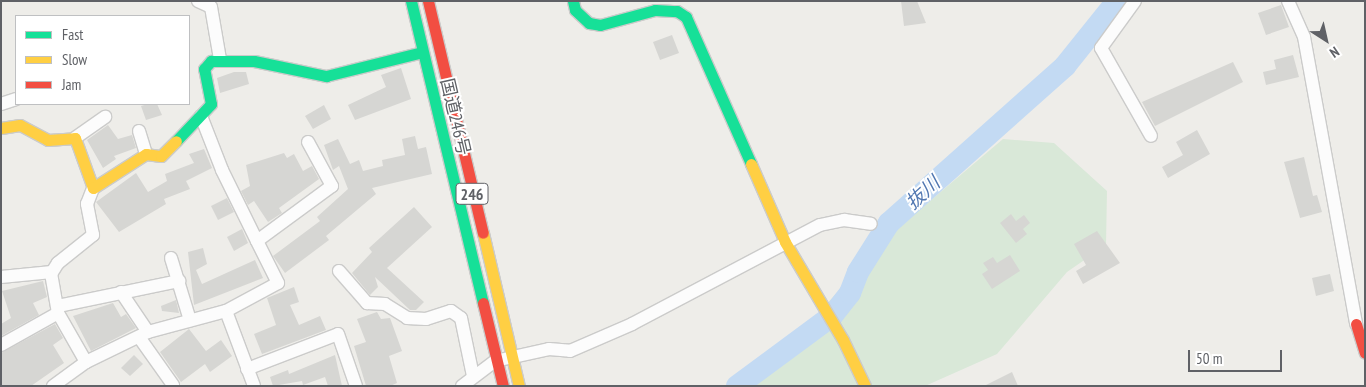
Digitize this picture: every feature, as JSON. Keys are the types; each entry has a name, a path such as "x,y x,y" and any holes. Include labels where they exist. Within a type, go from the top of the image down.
{"main road":[{"name":"国道246号","path":"409,1 495,360 503,386"},
{"name":"国道246号","path":"429,1 511,357 520,386"},
{"path":"572,1 576,10 589,23 600,25 655,10 677,11 686,16 785,242 835,325 865,386"},
{"path":"2,125 20,125 48,140 75,138 93,188 146,154 161,156 202,116 211,104 212,92 204,69 220,59 254,61 326,76 422,52"},
{"path":"1356,324 1365,353"}],"street":[{"path":"198,1 211,7 220,59"},
{"path":"1135,1 1101,48 1151,136"},
{"path":"1288,1 1304,37 1356,324"},
{"path":"1,104 15,100"},
{"path":"53,386 86,362 144,334 226,311 278,283 222,170 202,116"},
{"path":"75,138 105,117"},
{"path":"139,131 146,154"},
{"path":"257,240 332,186 308,142"},
{"path":"1,277 52,272 93,235 87,204 93,188"},
{"path":"462,386 495,360 549,349 570,351 632,324 820,224 844,220 870,224"},
{"path":"171,258 190,320"},
{"path":"339,271 367,303 385,304 399,309 407,318 426,319 451,311 461,318 473,376"},
{"path":"52,272 58,309 86,362"},
{"path":"1,345 58,309 121,292 179,281"},
{"path":"121,292 173,385"},
{"path":"226,311 254,386"},
{"path":"247,369 338,334 356,386"}],"green space":[{"path":"1003,139 1054,143 1107,191 1106,245 1067,272 997,354 925,386 749,386 757,382 884,240"}],"building":[{"path":"901,1 917,1 926,23 904,26"},
{"path":"1281,5 1289,27 1266,35 1258,13"},
{"path":"672,35 679,53 660,60 653,42"},
{"path":"1293,55 1299,77 1266,85 1263,72 1276,69 1274,60"},
{"path":"1233,62 1243,82 1155,126 1142,102"},
{"path":"401,68 411,99 355,120 348,105 386,87 381,75"},
{"path":"234,72 246,72 249,84 220,93 217,78"},
{"path":"157,105 162,115 146,120 141,106"},
{"path":"324,105 331,119 313,129 305,116"},
{"path":"108,125 118,139 132,135 136,148 114,156 116,159 103,168 87,140"},
{"path":"1197,130 1210,154 1168,178 1162,167 1183,155 1176,142"},
{"path":"415,136 418,149 426,147 432,174 372,188 376,194 326,236 329,240 285,273 273,256 320,221 317,217 348,189 339,166 333,170 324,145 338,139 350,164 359,160 363,171 383,166 382,160 405,155 402,139"},
{"path":"204,149 212,168 186,181 190,189 164,199 166,204 119,232 96,202 136,173 148,192 167,181 165,174 194,163 189,154"},
{"path":"284,153 287,158 294,154 303,171 312,166 319,179 279,208 282,213 268,222 254,201 248,205 241,191 250,186 246,165"},
{"path":"1304,157 1313,196 1317,195 1322,212 1300,218 1284,162"},
{"path":"227,198 234,212 218,220 211,206"},
{"path":"414,207 432,227 387,268 424,302 416,310 410,310 375,277 378,287 370,295 352,273 372,252 369,248"},
{"path":"1011,214 1016,221 1024,215 1030,223 1023,229 1027,234 1016,243 1000,223"},
{"path":"242,229 248,243 234,251 227,237"},
{"path":"1097,231 1120,263 1083,284 1076,271 1086,265 1074,244"},
{"path":"203,248 207,264 196,270 202,284 255,260 263,278 194,305 188,252"},
{"path":"1010,255 1020,271 992,289 982,274 988,270 983,263 993,257 997,263"},
{"path":"1330,274 1334,291 1316,296 1312,278"},
{"path":"43,281 47,297 33,303 39,315 1,336 1,324 11,318 2,291"},
{"path":"294,287 299,302 290,305 299,325 320,316 326,330 262,354 254,334 276,325 267,298"},
{"path":"176,300 179,313 162,311 161,306"},
{"path":"113,303 121,317 126,314 136,328 91,351 73,316"},
{"path":"377,312 381,319 390,318 402,351 389,356 397,383 390,386 366,386 354,346 366,342 357,319"},
{"path":"55,324 63,338 53,345 64,363 31,386 1,386 1,353"},
{"path":"189,329 206,351 221,340 232,356 210,372 205,364 181,382 160,352"},
{"path":"134,355 143,364 130,376 121,368"},
{"path":"335,355 342,386 328,386 325,377 303,385 302,381 273,386 270,377 288,370 289,374"},
{"path":"1012,372 1018,386 984,386"}],"waterway":[{"name":"抜川","path":"737,386 832,316 850,293 858,272 889,223 1065,66 1117,1"}],"traffic: fast":[{"path":"411,1 483,303"},
{"path":"573,1 575,10 589,23 600,25 655,10 677,11 686,17 751,164"},
{"path":"176,141 211,104 204,69 211,61 254,61 326,76 422,52"}],"traffic: slow":[{"path":"1,128 20,125 48,140 75,138 93,188 146,154 161,156 176,141"},
{"path":"751,164 785,242 843,340 865,386"},
{"path":"483,233 519,386"}],"traffic: jam":[{"path":"428,1 483,233"},
{"path":"483,303 503,386"},
{"path":"1356,324 1365,353"}]}
